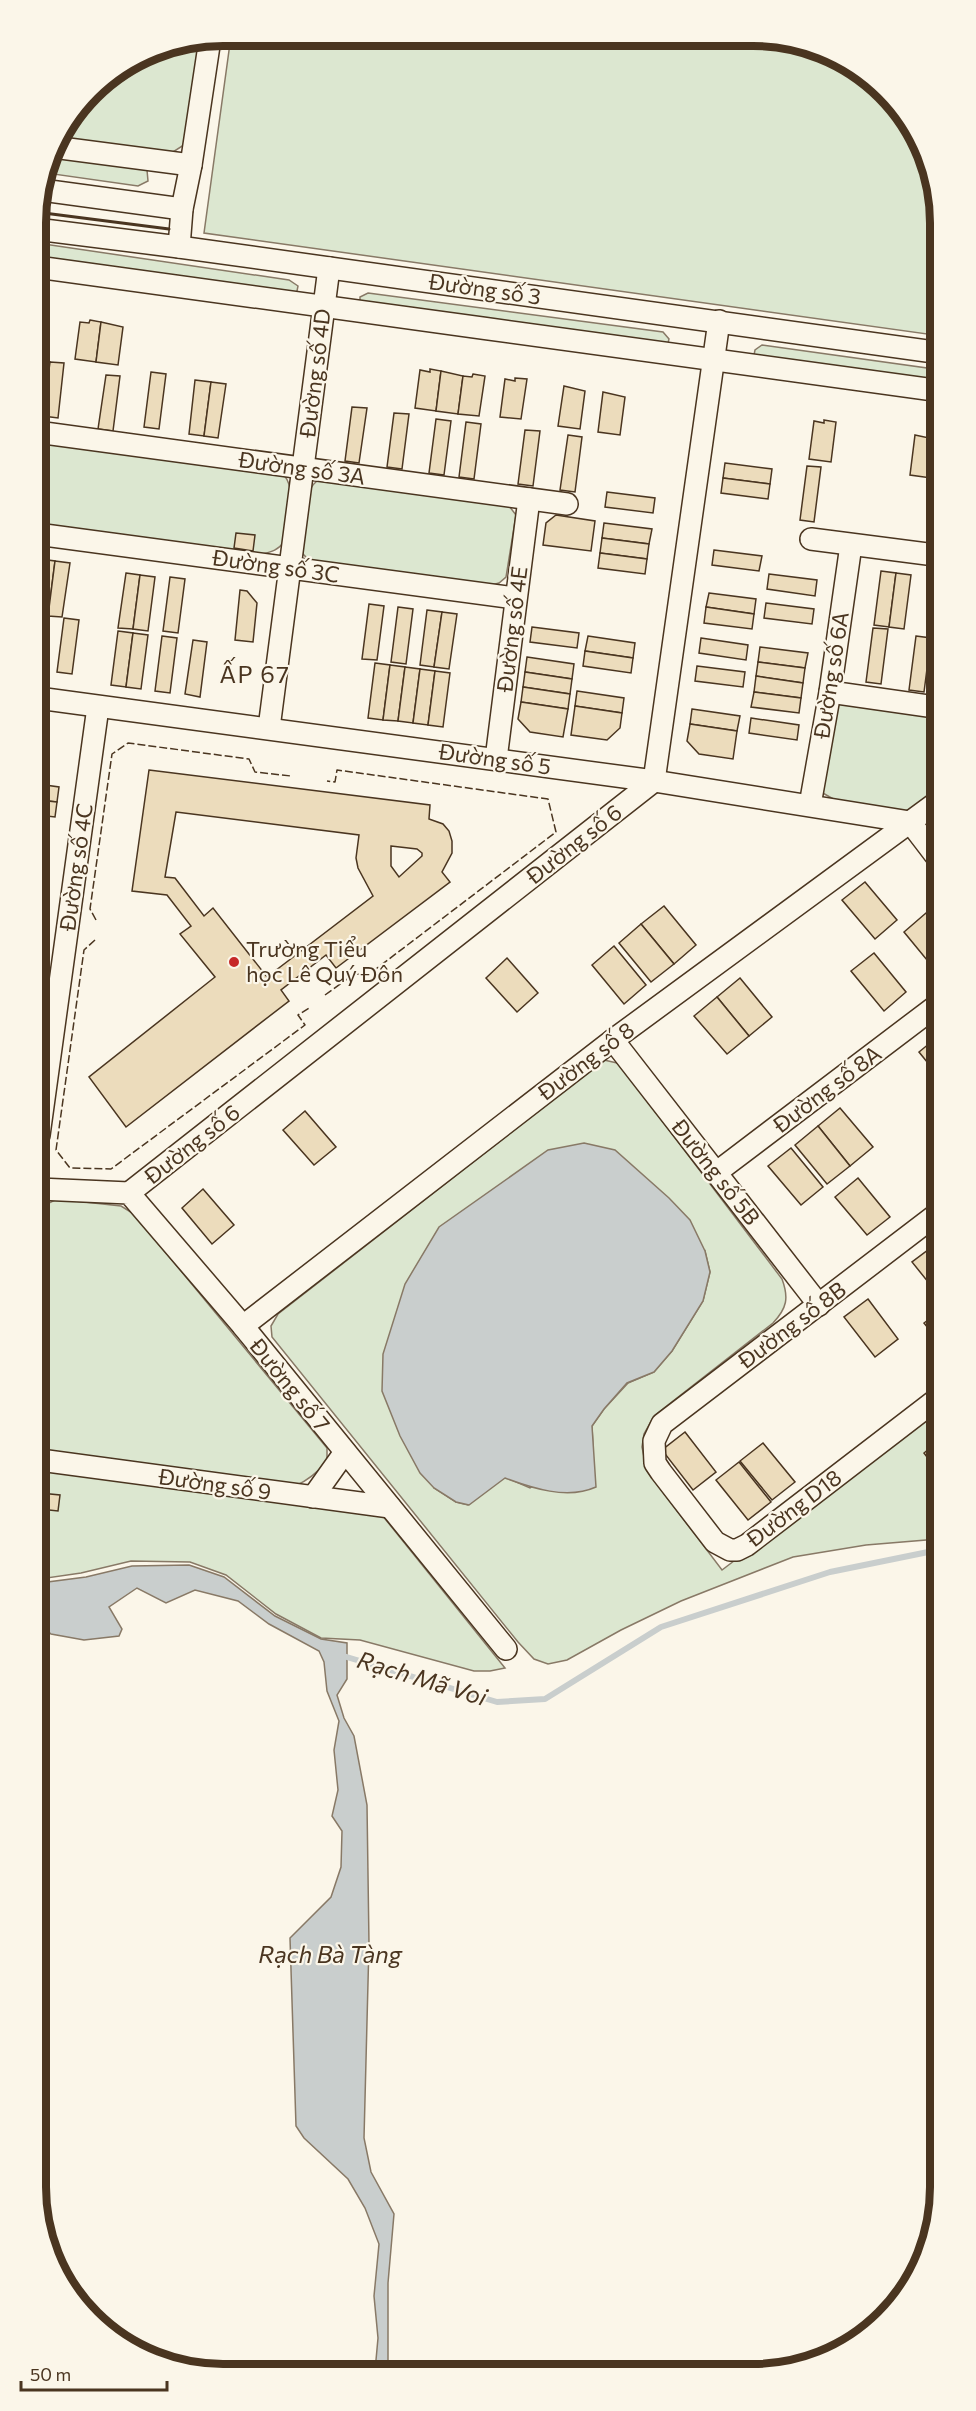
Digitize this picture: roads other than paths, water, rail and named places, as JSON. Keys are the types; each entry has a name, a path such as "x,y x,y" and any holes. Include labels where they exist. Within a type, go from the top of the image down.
{"street":[{"path":"179,247 182,209 192,165 209,48"},
{"path":"63,148 192,165"},
{"path":"50,191 182,209"},
{"name":"Đường số 3","path":"47,230 930,351"},
{"name":"Đường số 3","path":"47,268 930,389"},
{"name":"Đường số 4D","path":"269,728 329,268"},
{"path":"654,781 719,321"},
{"name":"Đường số 3A","path":"47,433 567,504"},
{"name":"Đường số 4E","path":"496,759 529,499"},
{"name":"Đường số 3C","path":"47,535 515,598"},
{"path":"811,539 930,554"},
{"name":"Đường số 6A","path":"810,805 830,692 851,545"},
{"path":"830,692 930,706"},
{"name":"Đường số 5","path":"47,699 654,781 910,822"},
{"name":"Đường số 4C","path":"47,1023 98,707"},
{"name":"Đường số 6","path":"129,1193 654,781"},
{"name":"Đường số 8","path":"243,1326 613,1040 930,808"},
{"path":"910,822 930,848"},
{"name":"Đường số 8A","path":"717,1172 930,1011"},
{"name":"Đường số 5B","path":"613,1040 819,1305"},
{"path":"47,1190 129,1193"},
{"name":"Đường số 7","path":"129,1193 243,1326 506,1649"},
{"name":"Đường số 8B","path":"654,1441 662,1424 929,1220"},
{"name":"Đường D18","path":"654,1441 655,1463 668,1481 715,1542 730,1550 737,1550 747,1545 929,1405"},
{"path":"313,1497 345,1452"},
{"name":"Đường số 9","path":"47,1461 390,1507"}],"water":[{"path":"584,1143 615,1150 690,1220 705,1251 710,1272 703,1301 672,1351 654,1372 627,1383 592,1426 596,1487 585,1491 562,1493 538,1489 505,1478 469,1505 456,1502 434,1488 420,1473 400,1436 382,1391 383,1354 405,1284 439,1227 548,1150"},
{"name":"Rạch Bà Tàng","path":"189,1565 224,1577 275,1616 321,1639 347,1643 347,1679 337,1695 344,1718 354,1736 367,1805 369,1944 364,2138 371,2172 394,2214 388,2283 388,2364 376,2364 378,2338 374,2296 379,2244 365,2208 348,2179 304,2138 296,2126 290,1938 331,1897 341,1867 342,1831 332,1816 338,1790 334,1750 339,1721 327,1691 324,1662 319,1651 269,1624 238,1601 195,1590 166,1603 137,1588 109,1607 122,1629 119,1636 84,1640 51,1634 47,1630 47,1582 86,1577 132,1566"}],"waterway":[{"name":"Rạch Mã Voi","path":"340,1655 497,1702 545,1699 661,1627 830,1572 929,1552"}],"place":[{"name":"Trường Tiểu học Lê Quý Đôn","path":"234,962"}],"district":[{"name":"ẤP 67","path":"255,675"}]}
